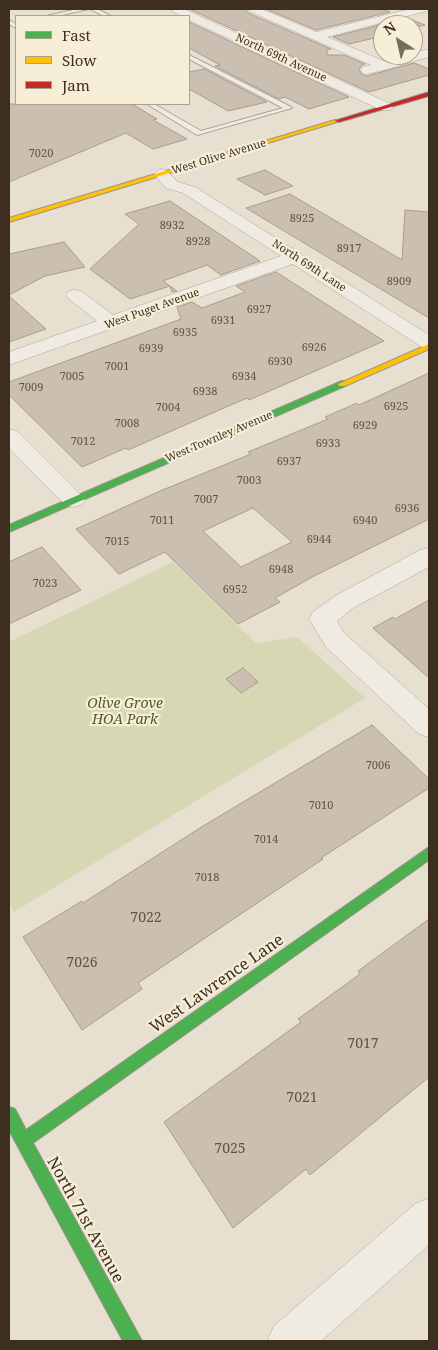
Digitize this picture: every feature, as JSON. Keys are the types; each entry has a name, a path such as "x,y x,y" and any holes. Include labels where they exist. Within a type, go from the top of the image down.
{"street":[{"name":"North 69th Avenue","path":"175,9 188,15"},
{"path":"253,9 384,66"},
{"path":"373,9 390,15"},
{"path":"397,15 423,9"},
{"name":"North 69th Avenue","path":"190,16 386,107"},
{"path":"315,36 373,21"},
{"path":"363,71 429,53"},
{"name":"West Olive Avenue","path":"9,220 429,94"},
{"name":"North 69th Lane","path":"162,174 172,184 189,190 429,344"},
{"name":"West Puget Avenue","path":"9,360 295,257"},
{"path":"75,294 111,323"},
{"name":"West Townley Avenue","path":"9,529 429,344"},
{"path":"9,436 73,500"},
{"path":"429,556 344,602 322,619 335,640 429,726"},
{"name":"West Lawrence Lane","path":"23,1141 429,853"},
{"name":"North 71st Avenue","path":"9,1115 134,1341"},
{"path":"289,1341 429,1218"}],"lane":[{"path":"54,15 86,9"},
{"path":"93,9 106,15"},
{"path":"152,105 200,132 289,108 190,58"}],"green space":[{"name":"Olive Grove HOA Park","path":"173,562 256,643 297,637 365,698 14,912 9,903 9,684 11,675 9,672 9,642"}],"building":[{"path":"189,9 245,9 248,13 331,49 327,50 327,55 344,55 365,64 359,69 362,75 367,76 407,65 419,65 429,69 429,75 369,92"},
{"path":"266,9 382,9 390,12 373,15 316,30"},
{"path":"190,22 349,97 309,109 285,97 279,99 215,66 220,65 190,49"},
{"path":"373,27 373,38 349,44 333,37"},
{"path":"204,69 267,102 228,111 190,90 190,72"},
{"path":"9,104 134,105 157,119 153,120 187,139 153,149 126,133 9,182"},
{"path":"265,170 293,186 265,195 237,179"},
{"path":"290,194 402,260 405,210 429,212 429,318 246,208"},
{"path":"170,201 260,261 221,275 207,265 163,281 170,286 130,299 90,269 139,224 125,214"},
{"path":"64,242 85,267 45,276 9,295 9,254"},
{"path":"276,272 384,341 249,400 247,398 128,450 126,448 82,467 9,395 9,382 181,319 177,307 192,302 202,308 245,292 236,286"},
{"path":"170,286 177,291 172,292"},
{"path":"9,296 46,329 9,342"},
{"path":"429,373 429,519 316,575 275,598 280,602 238,624 165,552 119,574 76,529 160,491 251,454 248,452 328,419 325,417 357,403 359,405","holes":["253,508 292,542 241,567 203,531"]},
{"path":"42,547 81,590 9,624 9,562"},
{"path":"429,600 429,678 373,628 393,617 395,619"},
{"path":"243,668 258,682 241,693 226,679"},
{"path":"372,725 429,779 429,788 321,858 323,859 138,983 142,989 82,1030 23,937 82,901 83,903 203,826"},
{"path":"429,919 429,1077 310,1175 306,1169 233,1228 164,1122 301,1022 298,1019 360,974 358,971"}],"traffic: fast":[{"path":"9,529 342,384"},
{"path":"23,1141 429,853"},
{"path":"9,1115 133,1341"}],"traffic: slow":[{"path":"9,220 337,121"},
{"path":"342,384 429,346"}],"traffic: jam":[{"path":"337,121 429,94"}]}
